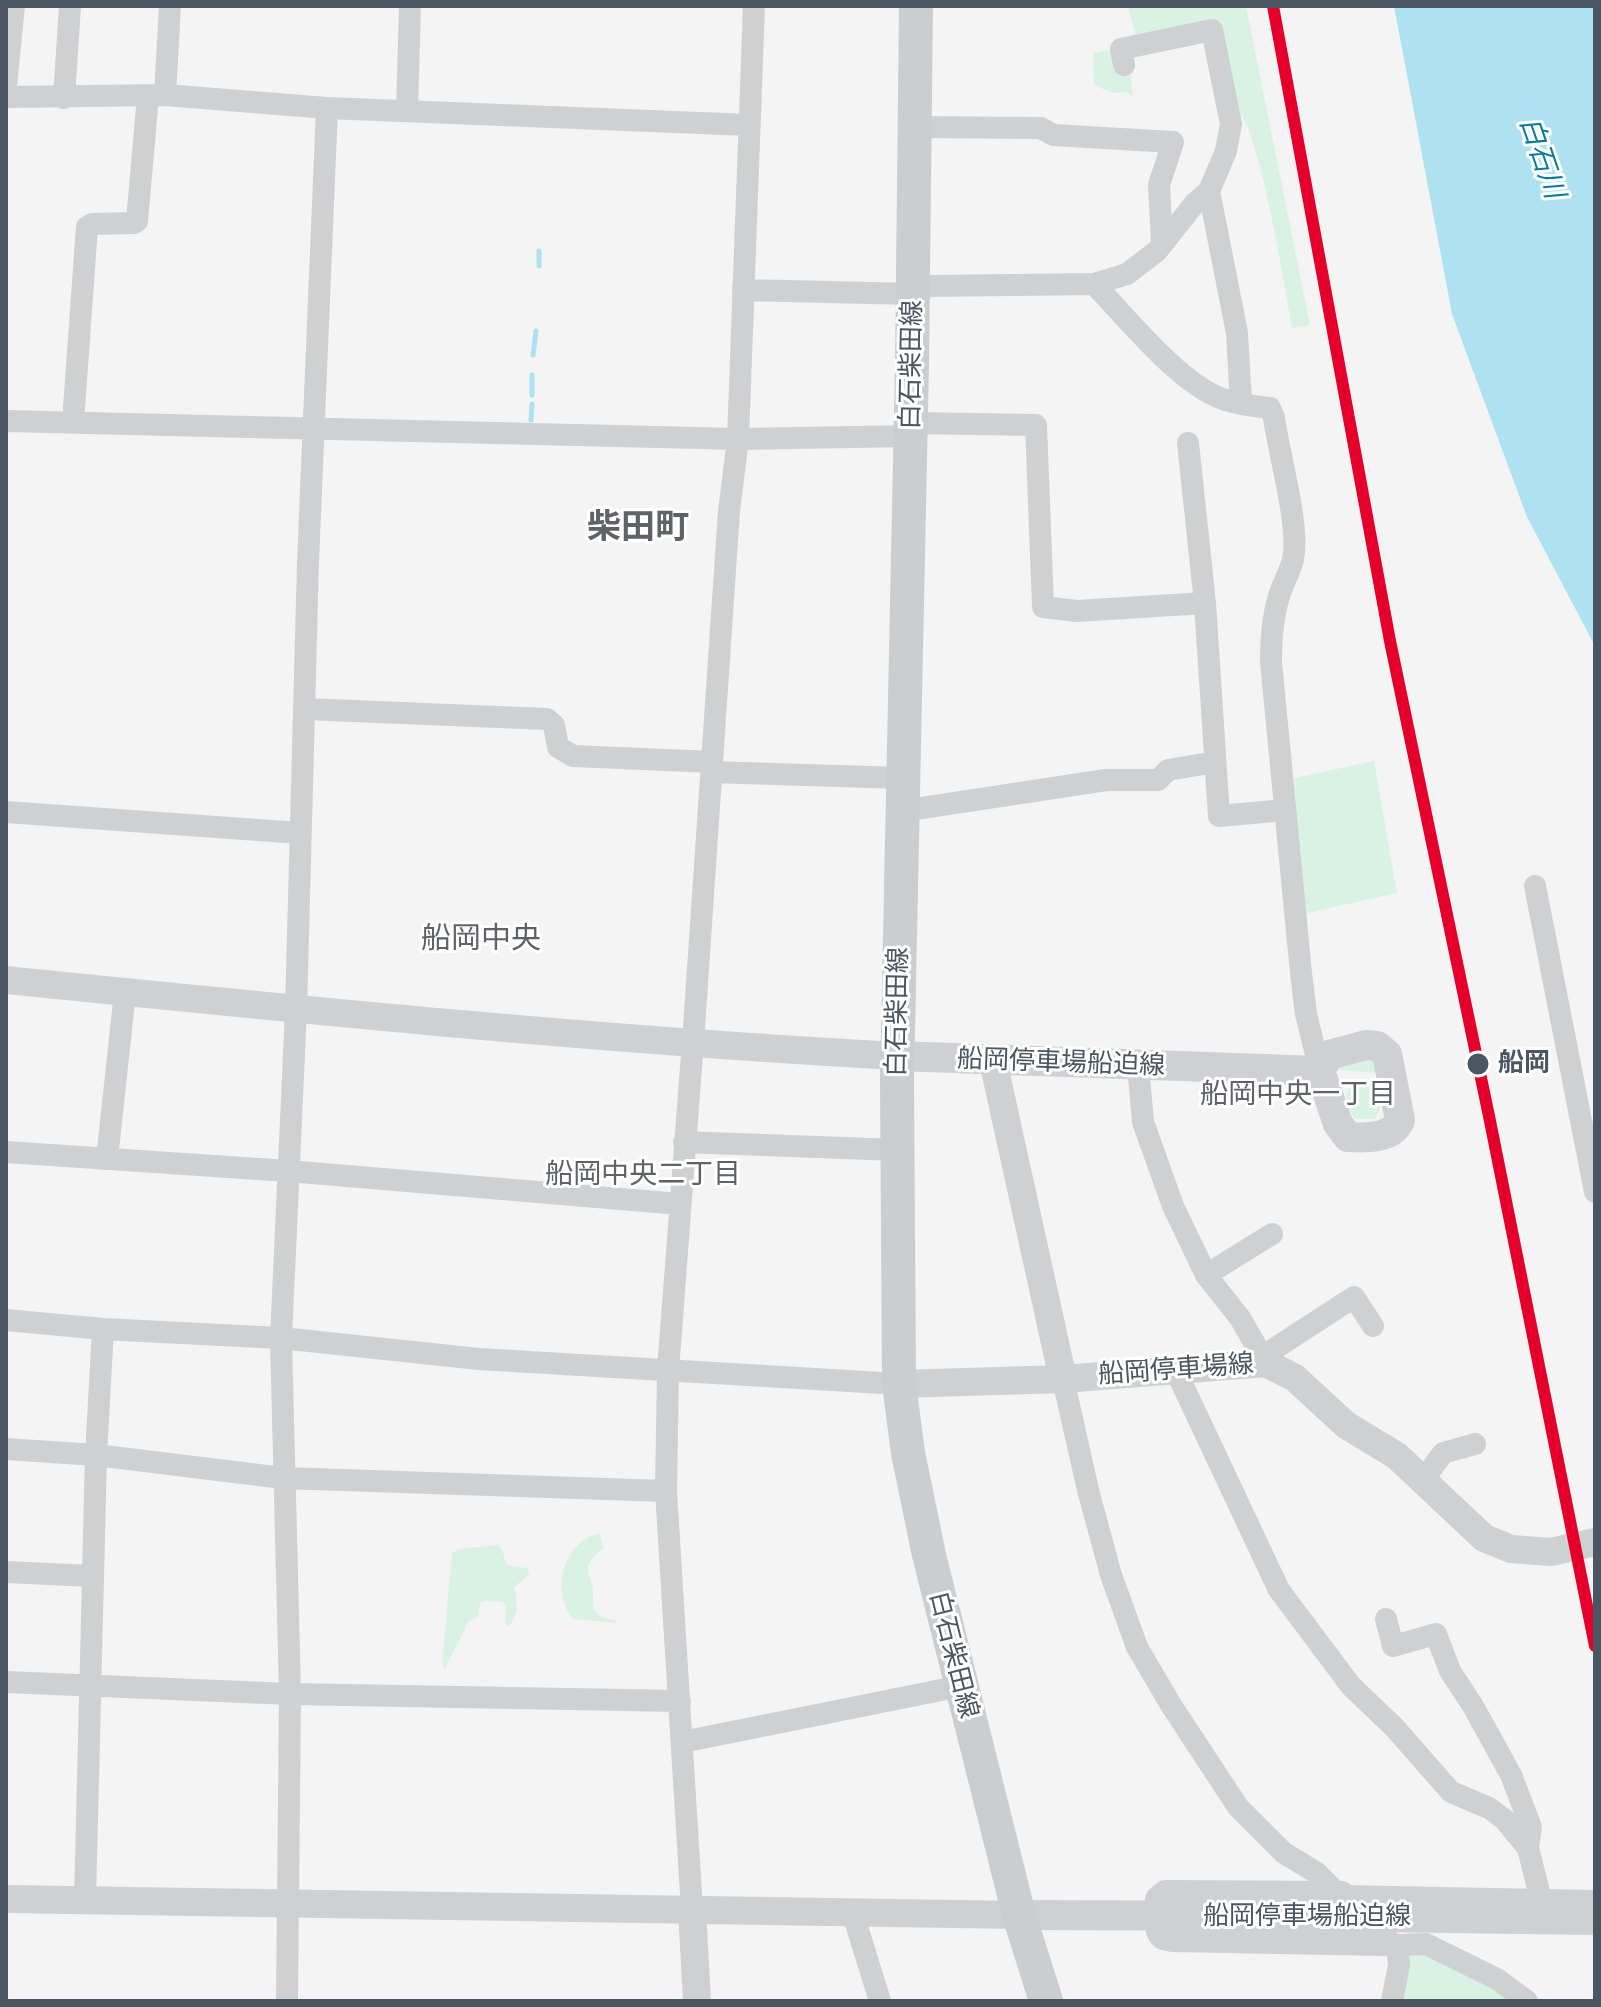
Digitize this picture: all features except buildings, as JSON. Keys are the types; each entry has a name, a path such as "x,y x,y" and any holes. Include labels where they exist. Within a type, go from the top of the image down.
{"main road":[{"name":"白石柴田線","path":"916,6 911,430 897,1056 899,1384 908,1453 929,1555 1019,1915 1046,2001"},
{"name":"船岡停車場船迫線","path":"897,1056 1320,1071"},
{"path":"1341,1896 1166,1895 1160,1900 1161,1931 1172,1937 1390,1943"},
{"name":"船岡停車場船迫線","path":"1019,1915 1595,1920"}],"street":[{"path":"6,86 14,6"},
{"path":"64,98 70,6"},
{"path":"73,422 87,227 137,221 170,6"},
{"path":"407,111 410,6"},
{"path":"697,2001 666,1491 668,1370 729,511 738,439 754,6"},
{"path":"743,290 913,294 930,286 1094,284 1127,274 1157,251 1195,203 1209,191 1226,151 1231,124 1212,30 1121,49 1124,65"},
{"path":"6,97 157,96 327,108 750,125"},
{"path":"287,2001 289,1577 283,1478 281,1338 296,1010 313,429 327,108"},
{"path":"915,127 1041,128 1053,135 1173,142 1159,185 1162,243"},
{"path":"1209,191 1237,333 1241,403"},
{"path":"1094,284 1189,379 1220,398 1270,408 1290,508 1293,559 1277,601 1271,639 1306,1014 1320,1071"},
{"path":"6,421 738,439 1036,425 1043,607 1077,611 1205,603"},
{"path":"1188,443 1205,603 1219,816 1285,810"},
{"path":"305,709 547,719 554,725 558,747 573,756 712,767 902,794 1106,780 1158,780 1168,770 1215,762"},
{"path":"6,812 300,833"},
{"path":"1535,886 1595,1192"},
{"path":"6,980 296,1010 693,1045 897,1056"},
{"path":"107,1159 125,992"},
{"name":"船岡停車場線","path":"993,1061 1063,1379 1266,1363 1295,1378 1346,1425 1397,1456 1484,1538 1511,1549 1551,1552 1595,1542"},
{"path":"1138,1066 1143,1122 1173,1206 1206,1275 1240,1318 1266,1363"},
{"path":"684,1142 897,1150"},
{"path":"6,1152 288,1171 680,1204"},
{"path":"1206,1275 1272,1234"},
{"path":"1266,1363 1274,1349 1354,1297 1373,1326"},
{"path":"6,1320 103,1329 281,1338 479,1359 899,1384 1063,1379 1111,1575 1137,1647 1238,1807 1284,1853 1317,1873 1390,1943 1399,1965 1392,2001"},
{"path":"85,1900 96,1455 103,1329"},
{"path":"1176,1371 1279,1590 1351,1686 1394,1727 1451,1792 1489,1808 1504,1819 1528,1848"},
{"path":"1424,1479 1443,1453 1475,1444"},
{"path":"6,1449 96,1455 283,1478 666,1491"},
{"path":"6,1572 93,1576"},
{"path":"1386,1619 1393,1646 1436,1634 1450,1671 1511,1775 1531,1827 1528,1848 1541,1900"},
{"path":"6,1682 290,1694 680,1701"},
{"path":"682,1742 961,1686"},
{"path":"1341,1896 1595,1901"},
{"path":"6,1899 1019,1915"},
{"path":"853,1914 880,2001"},
{"path":"1390,1943 1426,1944 1497,1979 1527,2001"}],"green space":[{"path":"1128,6 1246,6 1310,325 1292,328 1263,178 1247,125 1239,113 1215,20 1136,37"},
{"path":"1113,49 1130,70 1133,97 1126,92 1112,93 1094,85 1093,53"},
{"path":"1374,761 1397,893 1303,914 1294,778"},
{"path":"1363,1056 1377,1061 1378,1073 1339,1070 1341,1064"},
{"path":"1355,1086 1379,1088 1382,1104 1375,1119 1355,1119 1351,1114 1346,1094"},
{"path":"600,1533 603,1548 588,1566 593,1606 600,1616 618,1621 616,1623 573,1619 562,1595 564,1568 569,1557 587,1538"},
{"path":"499,1545 508,1565 527,1568 530,1574 514,1587 517,1603 514,1618 507,1627 506,1606 502,1602 480,1603 478,1616 467,1623 445,1670 442,1664 452,1553 459,1549"},
{"path":"1410,1953 1450,1963 1511,2001 1399,2001"}],"water":[{"name":"白石川","path":"1394,6 1595,6 1595,646 1527,517 1452,314"}],"waterway":[{"path":"539,251 539,266"},
{"path":"533,355 536,331"},
{"path":"532,375 532,395"},
{"path":"531,420 532,404"}],"transit line":[{"path":"1273,6 1390,641 1595,1646"}],"place":[{"name":"船岡","path":"1478,1064"}],"district":[{"name":"柴田町","path":"638,529"},
{"name":"船岡中央","path":"481,940"},
{"name":"船岡中央一丁目","path":"1298,1095"},
{"name":"船岡中央二丁目","path":"643,1175"}]}
